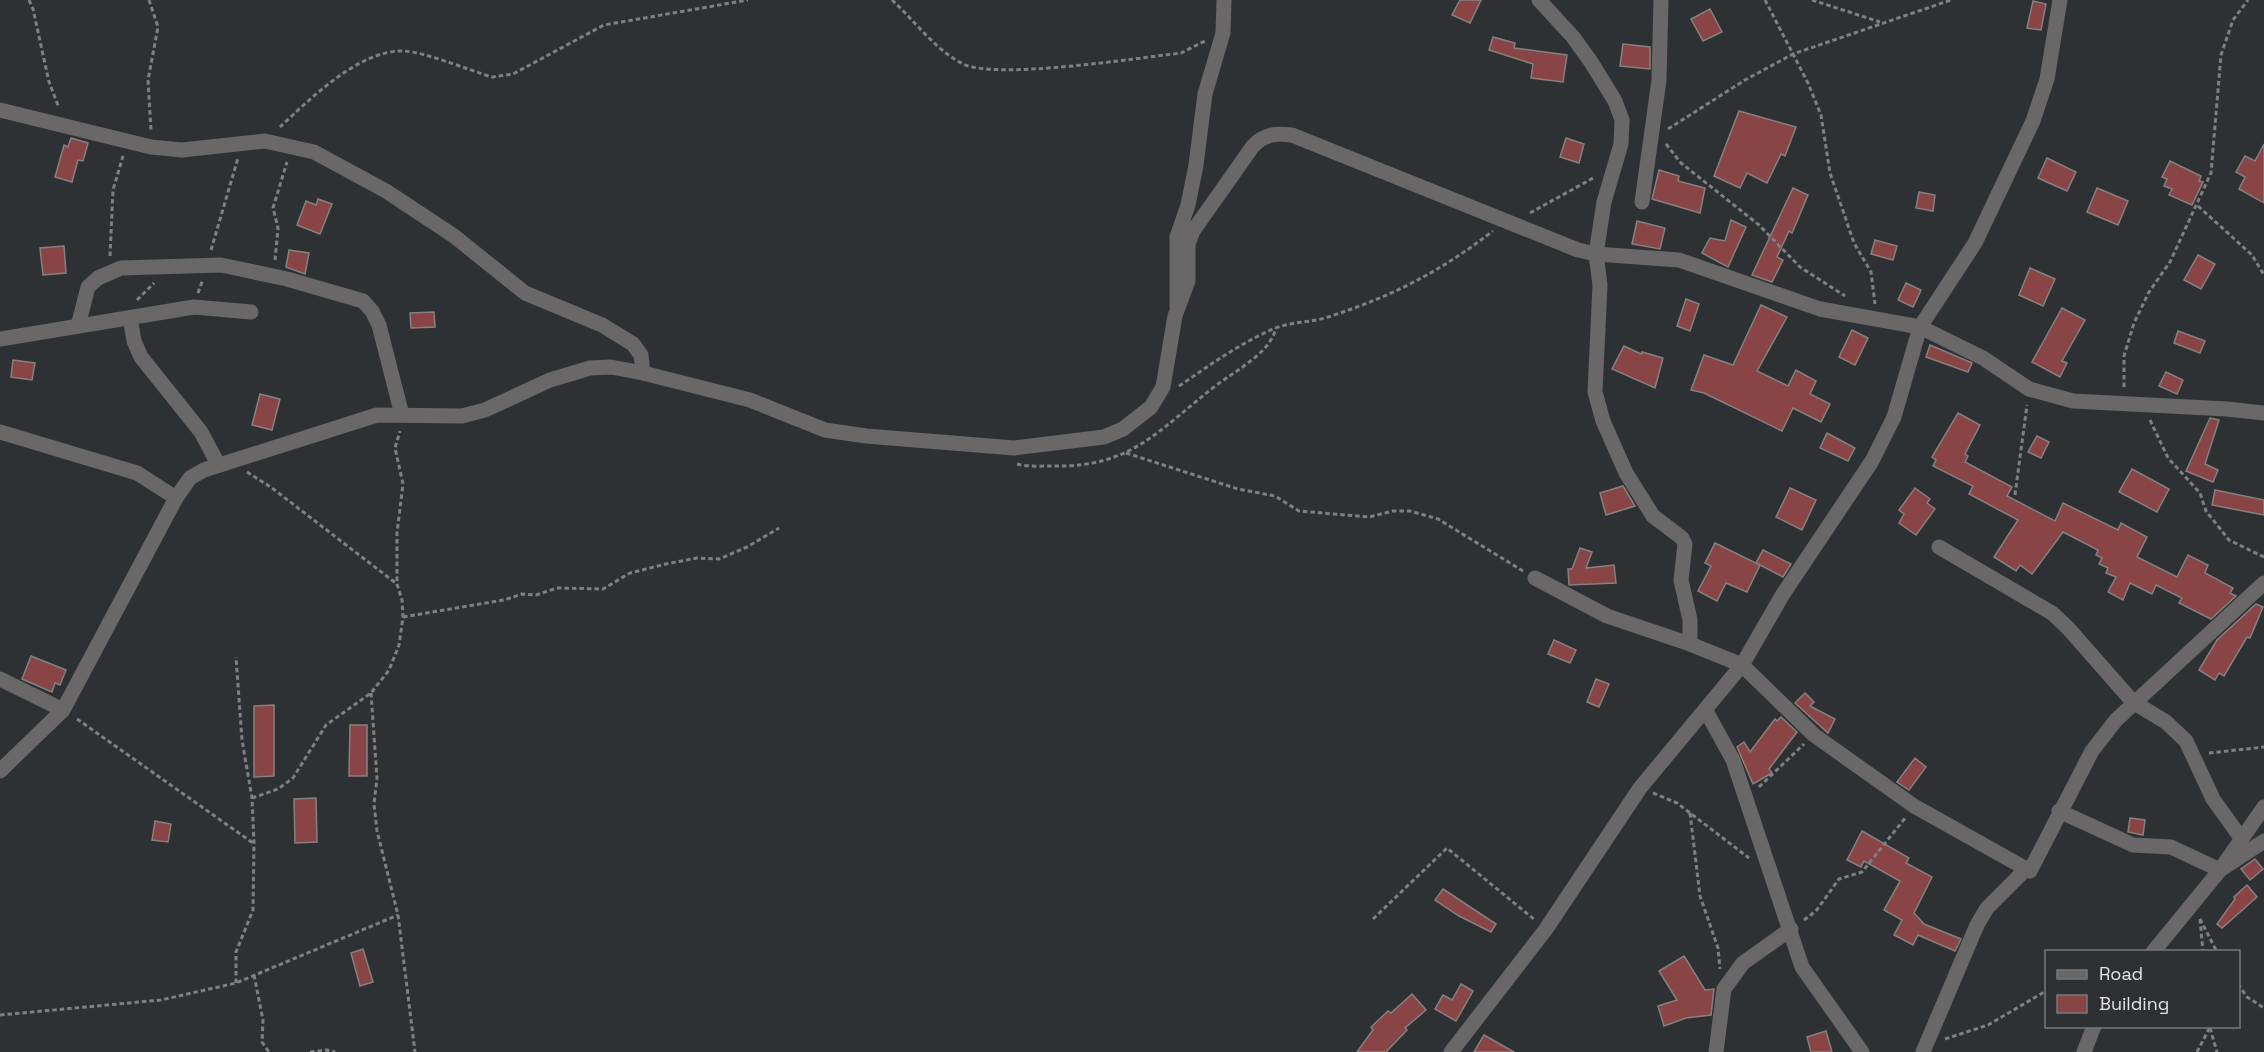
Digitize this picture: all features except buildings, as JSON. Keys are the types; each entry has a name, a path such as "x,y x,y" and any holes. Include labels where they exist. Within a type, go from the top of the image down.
{"street":[{"path":"0,771 63,710 176,498 190,478 224,463 377,415 462,416 484,410 550,380 590,368 611,367 750,400 825,430 980,447 1022,448 1104,437 1123,429 1156,403 1163,387 1177,309 1177,237 1188,205 1205,94 1223,33 1224,0"},
{"path":"1539,0 1573,37 1615,101 1622,120 1615,166 1604,202 1596,254 1600,285 1595,392 1603,421 1626,473 1653,516 1682,538 1685,544 1681,580 1690,620 1690,644"},
{"path":"1642,202 1656,136 1662,0"},
{"path":"1451,1052 1546,929 1640,788 1742,665 1784,594 1883,441 1894,417 1920,327 1975,243 2033,121 2047,79 2060,0"},
{"path":"0,110 152,147 182,150 265,141 292,145 314,152 386,191 454,236 525,293 602,325 633,344 641,355 643,373"},
{"path":"1177,309 1188,281 1188,244 1193,231 1252,146 1267,136 1292,135 1578,250 1596,254 1679,260 1820,309 1920,327 1983,358 2029,389 2073,401 2264,413"},
{"path":"78,326 88,287 121,268 221,265 271,274 363,301 372,311 379,325 402,415"},
{"path":"0,339 78,326 131,311 194,307 251,312"},
{"path":"131,311 134,341 141,357 224,463"},
{"path":"0,432 137,473 176,498"},
{"path":"1939,547 2052,613 2133,702 2166,722 2186,741 2213,799 2241,838"},
{"path":"1535,578 1607,616 1690,644 1742,665 1814,735 1914,806 2030,871 2092,751 2116,720 2264,583"},
{"path":"0,678 63,710"},
{"path":"1706,711 1733,760 1802,967 1862,1052"},
{"path":"2154,950 2196,911 2220,870 2264,807"},
{"path":"2059,811 2133,845 2171,847 2220,870"},
{"path":"2220,870 2264,841"},
{"path":"1925,1048 1977,925 1987,908 2025,870"},
{"path":"1716,1052 1724,989 1743,963 1791,929"},
{"path":"2084,1052 2093,1028"}],"path":[{"path":"29,0 54,100 65,113"},
{"path":"149,0 158,27 148,80 152,147"},
{"path":"728,0 735,3"},
{"path":"265,141 318,92 339,76 390,52 406,51 492,77 502,76 513,74 604,25 748,0"},
{"path":"892,0 939,48 956,60 966,65 998,70 1181,53 1223,33"},
{"path":"1765,0 1821,115 1830,173 1854,243 1871,272 1869,316"},
{"path":"1812,0 1882,23"},
{"path":"1869,316 1850,300 1800,267 1759,225 1681,163 1656,136 1745,80 1793,54 1951,0"},
{"path":"2123,404 2124,356 2134,323 2149,292 2170,262 2198,206 2211,173 2217,90 2225,37 2248,0"},
{"path":"109,273 113,190 127,142"},
{"path":"194,307 243,142"},
{"path":"271,274 279,228 273,208 292,145"},
{"path":"1156,403 1239,345 1276,328 1330,317 1423,280 1456,260 1506,221 1533,212 1615,166"},
{"path":"2198,206 2252,255 2264,275"},
{"path":"131,311 169,267"},
{"path":"2015,495 2025,436 2029,389"},
{"path":"2141,405 2168,458 2200,493 2206,511 2229,540 2264,557"},
{"path":"252,798 278,789 293,778 326,725 371,693 389,670 399,645 402,600 396,584 397,533 403,484 395,448 402,426 402,415"},
{"path":"1126,453 1238,489 1275,496 1299,511 1369,517 1393,511 1410,511 1438,519 1535,578"},
{"path":"224,463 272,488 396,584"},
{"path":"402,617 504,600 522,594 536,595 557,588 603,589 630,573 697,558 719,559 779,528"},
{"path":"236,657 242,740 252,798 254,843 253,910 236,951 236,983"},
{"path":"371,693 377,778 374,804 377,831 398,915 415,1052"},
{"path":"63,710 254,843"},
{"path":"1746,798 1814,735"},
{"path":"2186,741 2208,753 2264,747"},
{"path":"1640,788 1677,802 1754,860"},
{"path":"1791,929 1816,911 1839,879 1862,872 1914,806"},
{"path":"1690,813 1700,896 1718,948 1724,989"},
{"path":"1373,919 1447,848 1546,929"},
{"path":"2196,911 2203,950"},
{"path":"2196,911 2216,950"},
{"path":"0,1016 160,1000 236,983 398,915"},
{"path":"255,975 263,1020 262,1042 269,1052"},
{"path":"2240,987 2247,997 2264,1008"},
{"path":"1925,1048 1988,1025 2045,993"},
{"path":"2197,1052 2209,1028"},
{"path":"2210,1028 2217,1052"},
{"path":"310,1052 327,1050 335,1052"}]}
